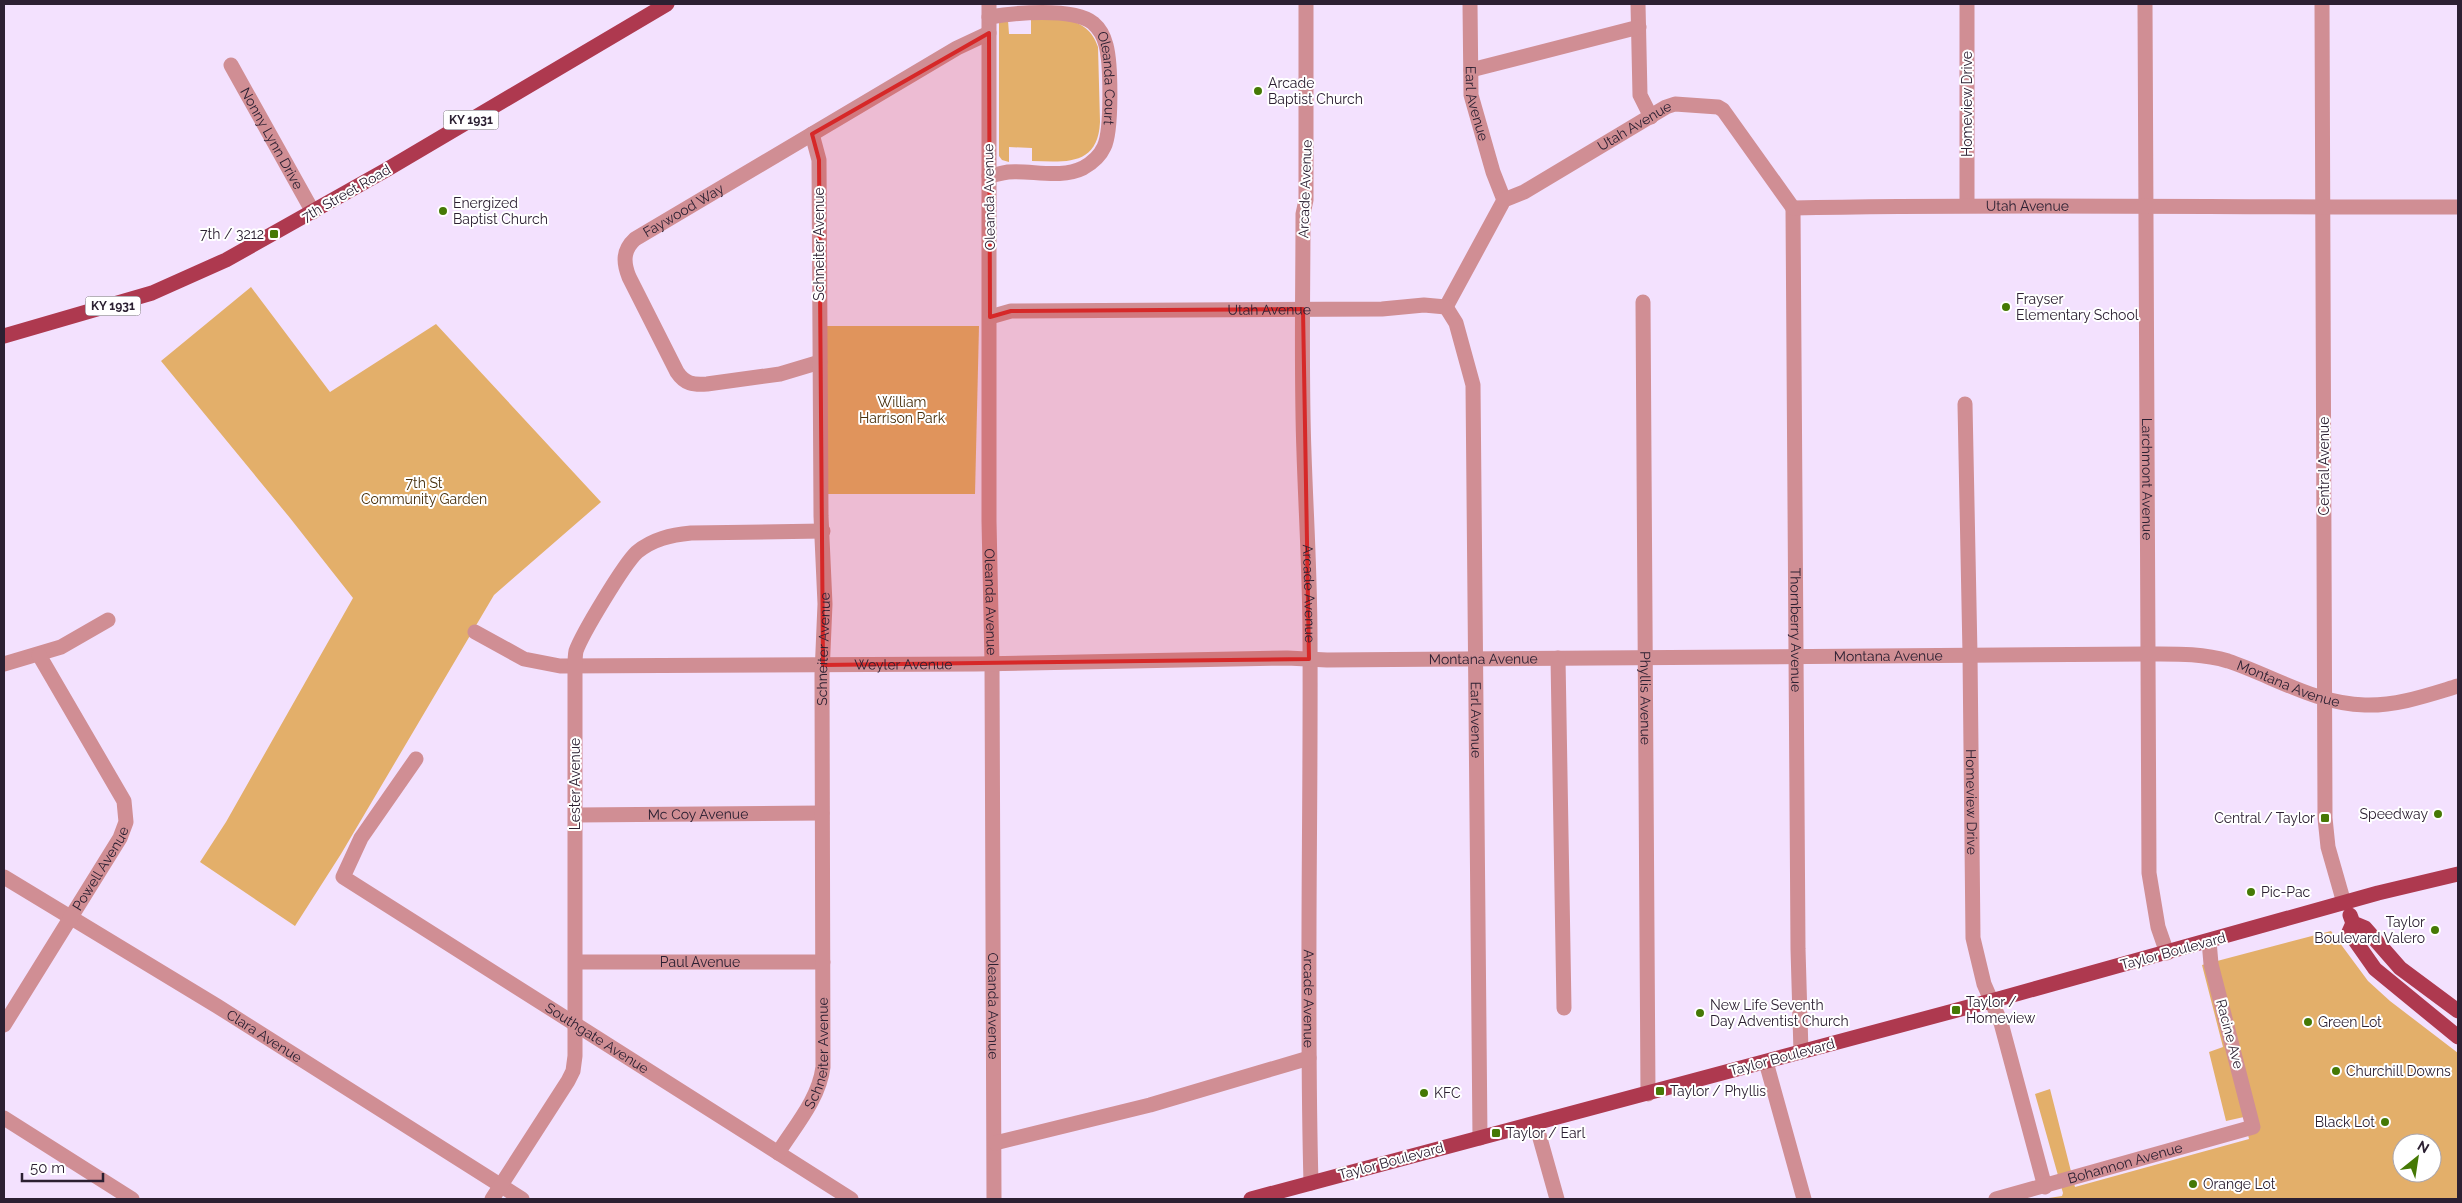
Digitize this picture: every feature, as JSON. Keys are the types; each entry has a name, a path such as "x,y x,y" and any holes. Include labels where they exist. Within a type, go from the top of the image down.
{"main road":[{"name":"7th Street Road","path":"4,336 116,305 174,286 226,260 313,212 667,4"},
{"name":"Taylor Boulevard","path":"1251,1199 1269,1197 1311,1183 1648,1094 2344,903 2458,874"},
{"name":"Central Avenue","path":"2344,903 2353,923 2349,932 2375,969 2458,1037"},
{"path":"2353,923 2365,928 2400,968 2458,1011"}],"street":[{"name":"Arcade Avenue","path":"1306,4 1306,192 1303,309 1304,453 1309,542 1309,1058 1311,1183"},
{"name":"Earl Avenue","path":"1470,4 1471,95 1493,172 1504,200"},
{"path":"1638,4 1640,95 1651,117"},
{"name":"Homeview Drive","path":"1967,4 1967,204"},
{"name":"Larchmont Avenue","path":"2145,4 2149,873 2158,927 2166,953"},
{"name":"Central Avenue","path":"2322,4 2325,806 2328,847 2344,903"},
{"name":"Oleanda Avenue","path":"989,10 989,522 992,663 994,1199"},
{"name":"Oleanda Court","path":"989,10 1010,14 1073,14 1093,23 1101,32 1107,47 1109,130 1108,138 1100,155 1083,168 1064,172 1008,172 989,176"},
{"path":"1471,70 1639,27"},
{"name":"Faywood Way","path":"820,362 771,375 696,385 685,381 677,372 625,267 624,259 630,244 635,239 957,48 989,33"},
{"name":"Nonny Lynn Drive","path":"231,65 313,212"},
{"name":"Utah Avenue","path":"1504,200 1524,192 1675,104 1718,107 1793,208 1967,204 2145,208 2458,207"},
{"name":"Schneiter Avenue","path":"778,1153 815,1095 822,1079 822,813 825,604 818,160 812,134"},
{"path":"1446,306 1504,200"},
{"name":"Thornberry Avenue","path":"1793,208 1798,949 1801,1052"},
{"name":"Phyllis Avenue","path":"1643,302 1648,1094"},
{"name":"Utah Avenue","path":"990,317 1011,311 1382,309 1424,305 1446,306"},
{"name":"Earl Avenue","path":"1446,306 1456,323 1473,385 1480,1138"},
{"name":"Homeview Drive","path":"1965,404 1973,938 1976,961 2003,1032 2045,1186"},
{"name":"Lester Avenue","path":"492,1199 573,1071 575,1056 576,962 574,666 576,651 626,566 645,546 664,537 691,533 823,531"},
{"path":"4,664 61,647 108,620"},
{"name":"Weyler Avenue","path":"475,632 524,659 545,665 574,666 1310,659"},
{"name":"Powell Avenue","path":"4,1025 120,838 125,828 127,814 118,790 39,654"},
{"name":"Montana Avenue","path":"1310,659 1970,654 2199,655 2226,660 2325,698 2365,705 2393,703 2458,686"},
{"path":"1558,658 1564,1008"},
{"name":"Southgate Avenue","path":"416,759 361,838 343,877 851,1199"},
{"name":"Mc Coy Avenue","path":"576,815 822,813"},
{"name":"Clara Avenue","path":"4,877 217,1006 522,1199"},
{"name":"Racine Ave","path":"2209,941 2211,964 2253,1127"},
{"name":"Paul Avenue","path":"576,962 823,962"},
{"path":"995,1143 1150,1105 1309,1058"},
{"path":"1766,1062 1804,1199"},
{"path":"4,1118 132,1199"},
{"path":"1536,1124 1557,1199"},
{"name":"Bohannon Avenue","path":"1996,1199 2253,1127"}],"highlighted area":[{"path":"989,33 990,317 1011,311 1303,309 1309,659 823,665 819,160 812,134"}],"green space":[{"path":"1065,19 1086,28 1093,36 1098,47 1100,122 1098,136 1087,154 1068,161 1032,161 1032,148 1009,147 1009,162 1002,160 999,156 999,23 1008,20 1009,34 1031,34 1031,20"},
{"name":"7th St Community Garden","path":"251,287 330,392 436,324 601,502 494,595 341,854 295,926 200,862 226,822 353,598 161,361"},
{"name":"William Harrison Park","path":"825,326 979,326 975,494 827,494"},
{"name":"Churchill Downs","path":"2331,931 2368,981 2390,1001 2458,1053 2458,1199 2042,1199 2062,1196 2063,1193 2035,1094 2050,1089 2075,1187 2249,1139 2244,1117 2226,1121 2209,1052 2223,1047 2202,965"}],"place":[{"name":"Arcade Baptist Church","path":"1258,91"},
{"name":"Energized Baptist Church","path":"443,211"},
{"name":"7th / 3212","path":"274,234"},
{"name":"Frayser Elementary School","path":"2006,307"},
{"name":"Speedway","path":"2438,814"},
{"name":"Central / Taylor","path":"2325,818"},
{"name":"Pic-Pac","path":"2251,892"},
{"name":"Taylor Boulevard Valero","path":"2435,930"},
{"name":"Taylor / Homeview","path":"1956,1010"},
{"name":"New Life Seventh Day Adventist Church","path":"1700,1013"},
{"name":"Green Lot","path":"2308,1022"},
{"name":"Churchill Downs","path":"2336,1071"},
{"name":"Taylor / Phyllis","path":"1660,1091"},
{"name":"KFC","path":"1424,1093"},
{"name":"Black Lot","path":"2385,1122"},
{"name":"Taylor / Earl","path":"1496,1133"},
{"name":"Orange Lot","path":"2193,1184"}]}
